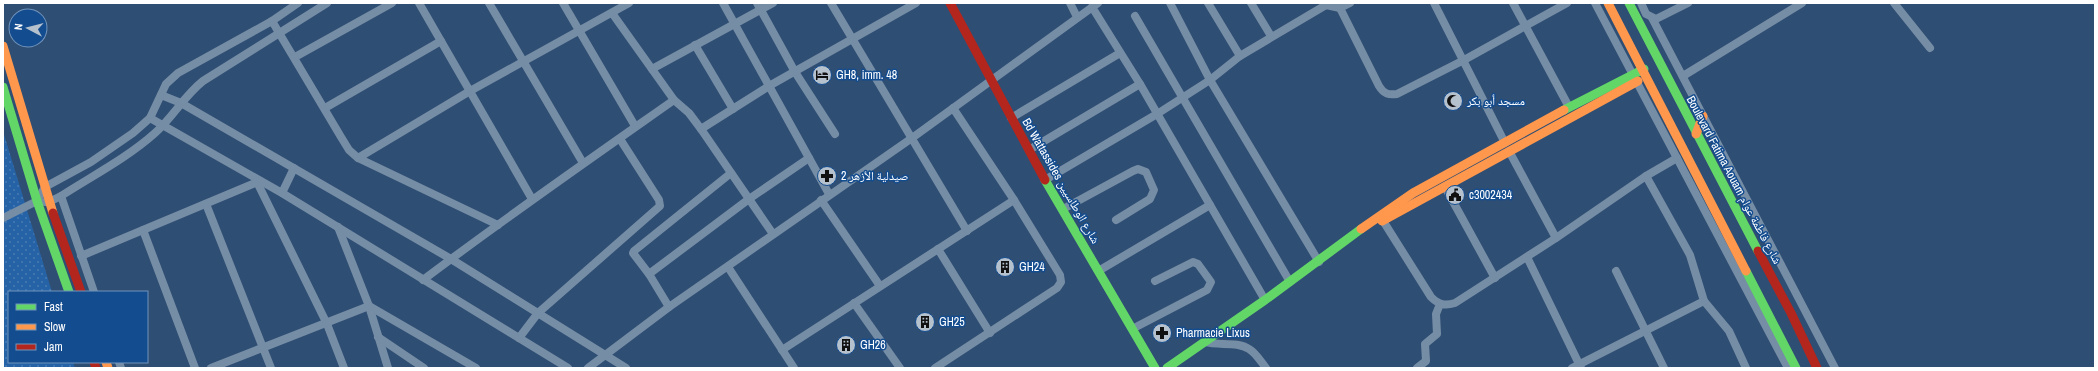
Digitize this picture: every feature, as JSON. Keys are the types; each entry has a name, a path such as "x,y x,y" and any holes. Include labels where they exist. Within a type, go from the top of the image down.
{"street":[{"path":"37,201 45,187 96,159 133,133 150,118 166,84 178,73 272,20 298,3"},
{"path":"3,218 37,201 49,202 61,196 130,152 163,126 181,103 202,81 327,3"},
{"path":"295,56 392,3"},
{"path":"419,3 532,199"},
{"path":"489,3 583,162"},
{"path":"563,3 635,126"},
{"path":"358,158 470,91 630,3"},
{"path":"723,3 829,194"},
{"path":"652,69 735,24 759,6 773,3"},
{"path":"831,3 967,231"},
{"path":"702,129 770,86 916,3"},
{"name":"Bd Wattassides شارع الوطاسيين","path":"950,3 1011,118 1134,328 1155,368"},
{"path":"1070,3 1077,17"},
{"path":"1170,3 1210,80 1319,262"},
{"path":"1208,3 1240,56"},
{"path":"1250,3 1271,36"},
{"path":"1046,180 1157,114 1210,80 1240,56 1325,4 1340,8 1350,3"},
{"path":"1434,3 1507,147 1556,238"},
{"path":"1513,3 1524,27 1569,107"},
{"path":"1340,8 1379,86 1387,94 1398,94 1464,60 1567,3"},
{"path":"1595,3 1788,368"},
{"path":"1608,3 1645,72 1796,368"},
{"name":"Boulevard Fatima Aouam شارع فاطمة عوام","path":"1629,3 1696,134 1791,313 1817,368"},
{"path":"1641,3 1646,14 1652,18 1683,76 1835,368"},
{"path":"1652,18 1660,18 1688,3"},
{"path":"1683,76 1802,3"},
{"path":"1894,3 1930,48"},
{"path":"588,368 669,306 728,267 829,194 912,138 991,79 1095,5 1120,53 1140,84 1265,300"},
{"path":"759,6 795,72 835,134"},
{"path":"612,13 674,100 689,113 702,129 773,234"},
{"path":"1135,16 1290,282"},
{"path":"272,20 295,56 349,150 358,158 498,225"},
{"path":"325,108 441,41"},
{"path":"3,46 49,202 81,291"},
{"path":"695,46 733,109"},
{"path":"1011,118 1120,53"},
{"path":"1381,218 1413,193 1507,147 1645,72"},
{"path":"1167,368 1319,262 1369,224 1445,187 1569,107 1634,78"},
{"path":"1029,150 1140,84"},
{"path":"3,87 37,201 69,291"},
{"path":"161,95 181,103 451,259 606,354 626,368"},
{"path":"423,280 583,162 620,139 635,126 674,100"},
{"path":"935,368 1057,288 1061,282 1060,275 1014,200 953,108"},
{"path":"1696,134 1703,116"},
{"path":"150,118 282,193 568,368"},
{"path":"519,338 538,313 660,206 659,200 620,139"},
{"path":"649,274 749,199 809,158"},
{"path":"1381,218 1431,297 1440,304 1455,303 1526,258 1646,176 1677,158"},
{"path":"282,193 294,168"},
{"path":"1063,209 1133,171 1138,169 1146,172 1154,190 1151,197 1116,220"},
{"path":"669,306 649,274 633,253 634,250 731,173"},
{"path":"1646,176 1690,255 1704,301 1710,311 1729,331 1746,368"},
{"path":"81,256 259,181"},
{"path":"259,181 327,324 344,368"},
{"path":"1445,187 1495,278"},
{"path":"61,196 94,291"},
{"path":"821,200 880,286"},
{"path":"782,350 1014,200"},
{"path":"206,204 271,368"},
{"path":"1100,270 1210,205"},
{"path":"338,227 369,306 388,368"},
{"path":"143,230 196,368"},
{"path":"938,249 990,333"},
{"path":"1526,258 1578,367 1704,301"},
{"path":"1134,328 1207,290 1211,282 1198,264 1193,262 1155,281"},
{"path":"728,267 794,368"},
{"path":"1616,271 1664,368"},
{"path":"854,303 900,368"},
{"path":"1417,368 1426,362 1425,344 1437,334 1436,314 1440,304"},
{"path":"211,368 327,324 369,306"},
{"path":"369,306 476,368"},
{"path":"378,338 424,368"},
{"path":"1205,342 1244,346 1254,353 1266,368"}],"shaded area":[{"path":"3,131 52,291 8,291 8,363 73,363 75,368 3,368"}],"traffic: fast":[{"path":"1629,3 1758,251"},
{"path":"1564,110 1644,69"},
{"path":"3,87 37,201 69,291"},
{"path":"1045,180 1155,368"},
{"path":"1167,368 1265,300 1361,229"},
{"path":"1746,271 1796,368"}],"traffic: slow":[{"path":"1608,3 1746,271"},
{"path":"3,46 53,213"},
{"path":"1382,221 1638,81"},
{"path":"1361,229 1413,193 1564,110"},
{"path":"1696,134 1703,116"},
{"path":"106,363 108,368"}],"traffic: jam":[{"path":"950,3 1045,180"},
{"path":"53,213 81,291"},
{"path":"1758,251 1791,313 1817,368"},
{"path":"94,363 96,368"}],"place":[{"name":"GH8, imm. 48","path":"822,75"},
{"name":"مسجد أبو بكر","path":"1453,101"},
{"name":"صيدلية الأزهر 2","path":"827,176"},
{"name":"c3002434","path":"1455,195"},
{"name":"GH24","path":"1005,267"},
{"name":"GH25","path":"925,322"},
{"name":"Pharmacie Lixus","path":"1162,333"},
{"name":"GH26","path":"846,345"}]}
